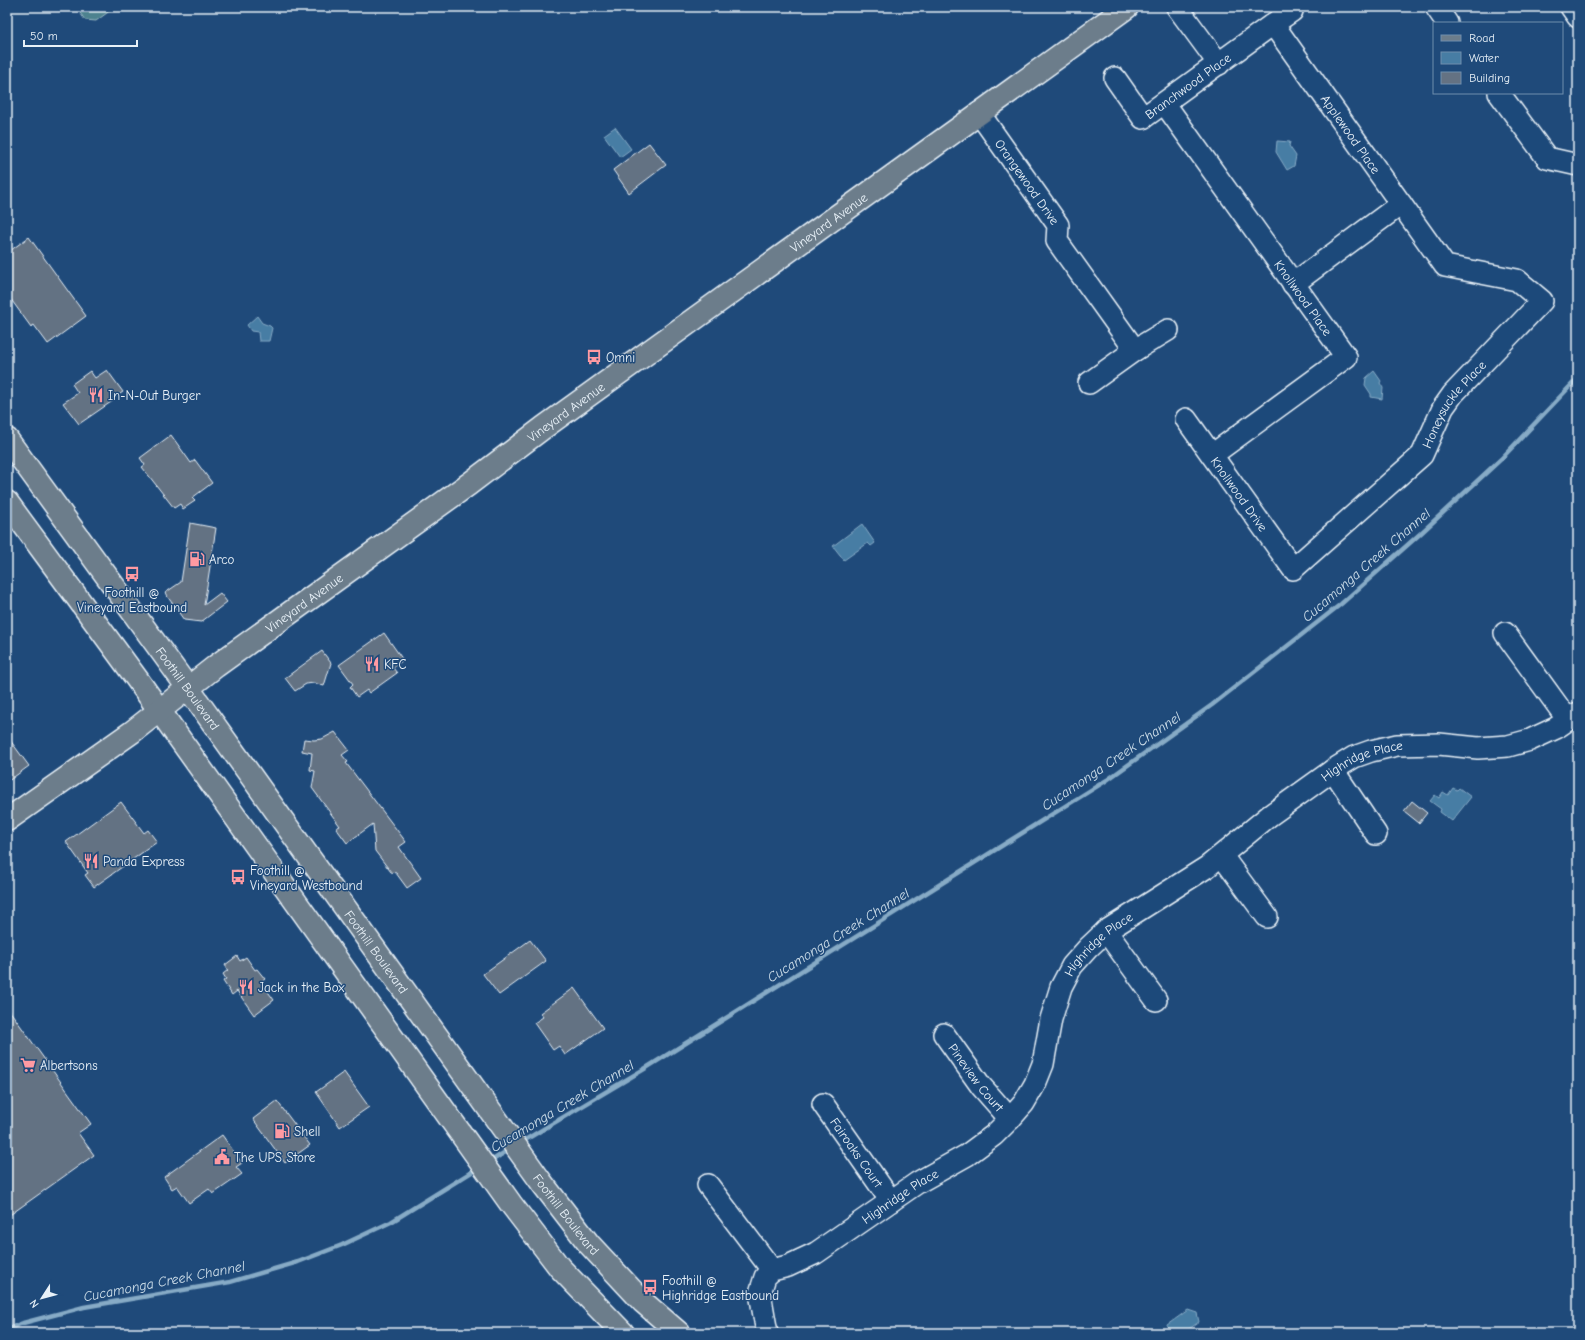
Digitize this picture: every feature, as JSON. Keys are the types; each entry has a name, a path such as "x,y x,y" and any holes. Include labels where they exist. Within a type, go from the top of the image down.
{"main road":[{"name":"Vineyard Avenue","path":"7,820 128,734 188,688 469,484 549,423 1127,7"},
{"name":"Foothill Boulevard","path":"7,439 188,688 500,1126 589,1244 643,1302 679,1333"},
{"path":"7,502 138,679 492,1177 560,1268 623,1333"}],"street":[{"path":"1177,7 1219,64"},
{"path":"1273,24 1292,11 1289,7"},
{"path":"1436,7 1447,22"},
{"path":"1571,7 1578,17"},
{"name":"Branchwood Place","path":"1115,78 1143,118 1165,104 1273,24"},
{"name":"Applewood Place","path":"1273,24 1445,266 1517,280 1542,301"},
{"path":"1500,94 1547,158 1578,165"},
{"name":"Knollwood Place","path":"1165,104 1346,357 1212,455"},
{"name":"Orangewood Drive","path":"979,113 1058,225 1057,241 1135,350"},
{"path":"1293,284 1401,204"},
{"name":"Honeysuckle Place","path":"1293,569 1422,455 1443,408 1453,394 1542,301"},
{"path":"1089,383 1135,350 1168,330"},
{"name":"Knollwood Drive","path":"1186,419 1293,569"},
{"path":"1505,632 1573,716"},
{"name":"Highridge Place","path":"772,1270 788,1266 816,1253 917,1183 967,1155 994,1135 1024,1103 1035,1084 1043,1064 1051,1019 1061,987 1072,966 1088,948 1106,931 1207,867 1269,816 1333,770 1354,758 1371,751 1397,745 1439,744 1478,748 1508,746 1530,740 1556,728 1573,716"},
{"path":"1333,770 1376,834"},
{"path":"1222,856 1267,917"},
{"path":"1106,931 1156,1000"},
{"name":"Pineview Court","path":"944,1034 981,1086 1010,1119"},
{"name":"Fairoaks Court","path":"823,1104 891,1201"},
{"path":"708,1185 772,1270 765,1277 760,1293 767,1333"}],"green space":[{"path":"76,7 115,7 96,21 85,20"}],"water":[{"path":"615,127 631,149 620,157 604,135"},
{"path":"1277,141 1290,142 1289,146 1296,156 1294,166 1287,170 1276,152"},
{"path":"257,316 262,323 272,328 269,341 259,341 258,332 251,331 247,325"},
{"path":"1374,371 1381,381 1380,383 1383,388 1382,399 1371,397 1371,394 1365,385 1366,378"},
{"path":"862,524 875,543 871,546 868,543 844,560 833,546"},
{"path":"1453,788 1457,790 1459,788 1471,797 1452,821 1440,812 1441,809 1430,801 1435,795 1439,798 1443,792 1448,795"},
{"path":"1188,1310 1197,1313 1199,1322 1183,1333 1169,1333 1167,1325"}],"building":[{"path":"649,143 666,165 629,193 613,170"},
{"path":"29,237 86,316 48,344 34,325 31,327 7,294 7,253"},
{"name":"In-N-Out Burger","path":"107,370 123,392 79,424 63,403 78,393 72,384 90,371 95,378"},
{"path":"171,435 191,463 195,460 212,483 192,498 195,501 183,509 180,504 174,508 142,467 145,465 140,458"},
{"path":"190,523 216,528 204,605 220,593 227,602 201,622 184,620 165,593 181,582"},
{"name":"KFC","path":"384,633 403,660 393,668 397,673 369,693 367,690 357,697 350,687 353,684 339,665"},
{"path":"322,651 331,663 324,686 314,683 306,684 295,691 285,678"},
{"path":"335,732 349,750 342,755 348,762 346,763 406,842 399,847 421,878 407,888 396,873 391,872 375,851 373,824 347,843 336,828 340,826 312,788 315,771 310,770 312,753 302,751 304,739 322,739"},
{"path":"7,736 29,766 7,782"},
{"path":"1412,801 1427,813 1419,823 1404,811"},
{"path":"121,802 144,833 148,830 157,842 94,887 85,875 88,873 66,842"},
{"path":"530,940 546,961 499,995 483,974"},
{"name":"Jack in the Box","path":"237,956 240,961 246,957 255,970 257,969 265,979 261,982 274,1000 254,1015 237,991 232,995 223,981 226,979 223,974 228,970 225,965"},
{"path":"574,988 603,1028 565,1055 559,1046 553,1050 534,1023 543,1017 540,1013"},
{"name":"Albertsons","path":"7,1007 91,1124 78,1133 94,1155 7,1217"},
{"path":"344,1072 369,1107 340,1127 316,1092"},
{"path":"277,1101 310,1145 285,1163 253,1119"},
{"path":"222,1135 242,1163 236,1167 242,1174 213,1194 209,1189 189,1203 177,1186 172,1189 164,1177"}],"waterway":[{"name":"Cucamonga Creek Channel","path":"520,1143 646,1068 1107,780 1212,705 1341,604 1421,533 1501,459 1578,378"},
{"name":"Cucamonga Creek Channel","path":"488,1163 510,1149"},
{"name":"Cucamonga Creek Channel","path":"7,1329 23,1323 84,1307 230,1282 298,1262 342,1245 391,1222 478,1168"}],"place":[{"name":"Omni","path":"594,357"},
{"name":"In-N-Out Burger","path":"96,395"},
{"name":"Arco","path":"197,559"},
{"name":"Foothill @ Vineyard Eastbound","path":"132,574"},
{"name":"KFC","path":"372,664"},
{"name":"Panda Express","path":"91,861"},
{"name":"Foothill @ Vineyard Westbound","path":"238,877"},
{"name":"Jack in the Box","path":"246,987"},
{"name":"Albertsons","path":"28,1065"},
{"name":"Shell","path":"282,1131"},
{"name":"The UPS Store","path":"222,1157"},
{"name":"Foothill @ Highridge Eastbound","path":"650,1287"}]}
